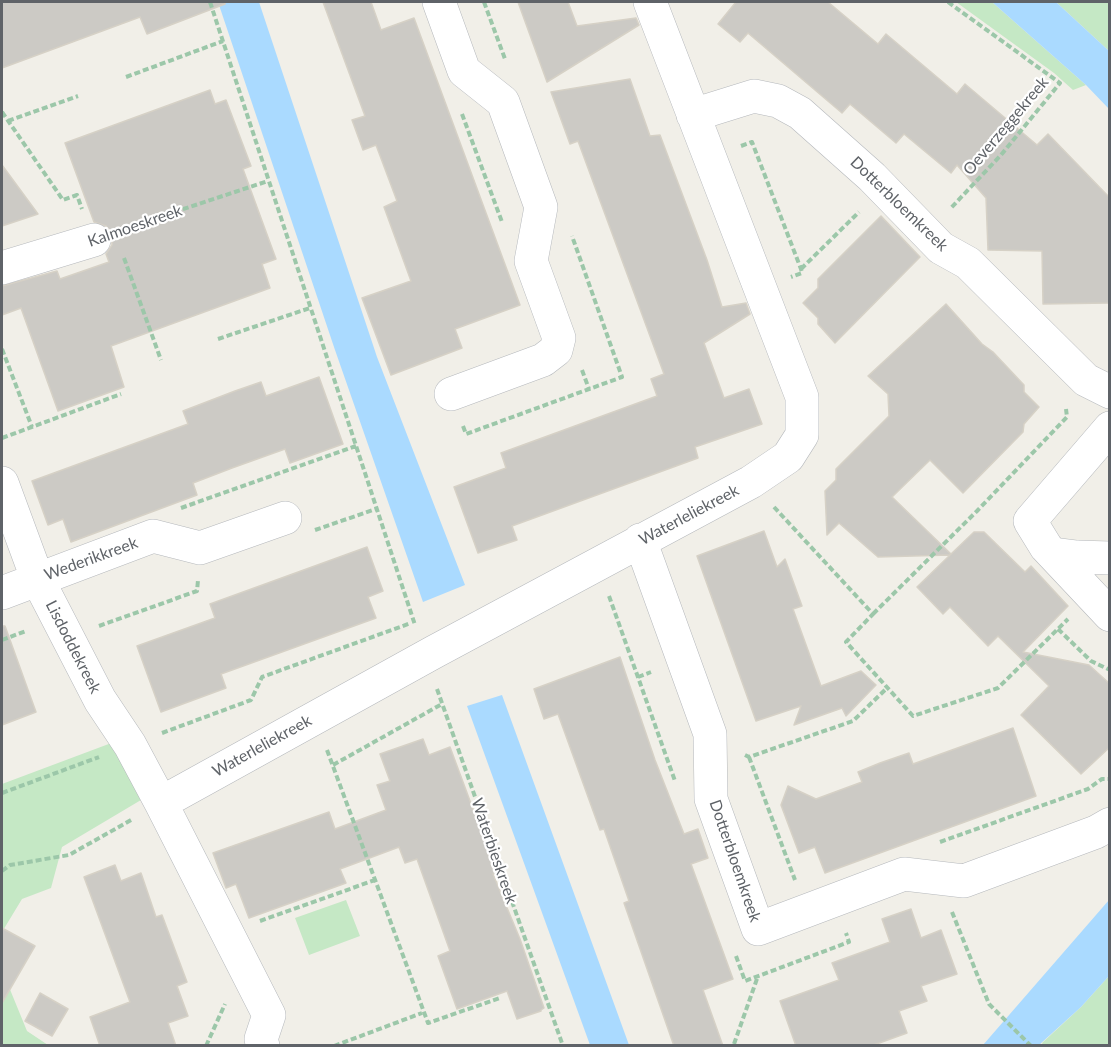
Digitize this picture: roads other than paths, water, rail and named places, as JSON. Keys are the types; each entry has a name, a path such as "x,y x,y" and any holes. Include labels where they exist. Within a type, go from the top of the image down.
{"street":[{"path":"439,2 464,71 503,102 541,207 531,261 559,338 556,350 543,360 451,394"},
{"name":"Waterleliekreek","path":"161,803 315,716 751,482 788,457 802,435 802,397 650,2"},
{"name":"Dotterbloemkreek","path":"693,115 754,96 778,100 800,113 883,188 941,248 968,262 1098,386"},
{"name":"Kalmoeskreek","path":"2,268 104,236"},
{"path":"1101,605 1046,547 1030,521 1110,428"},
{"name":"Lisdoddekreek","path":"2,483 37,579 100,700 130,745 161,803"},
{"name":"Wederikkreek","path":"2,593 153,536 201,548 285,518"},
{"name":"Dotterbloemkreek","path":"640,540 710,734 711,799 758,929 904,874 964,881 1096,832 1110,824"},
{"path":"1053,554 1110,558"},
{"path":"161,803 269,1016 261,1039 263,1046"}],"water":[{"path":"218,2 259,2 377,357 465,585 423,602 335,350"},
{"path":"992,2 1056,2 1109,51 1109,109 1086,85"},
{"path":"502,695 629,1045 590,1045 467,706"},
{"path":"1109,900 1109,976 1081,1007 1039,1045 983,1045"}]}
